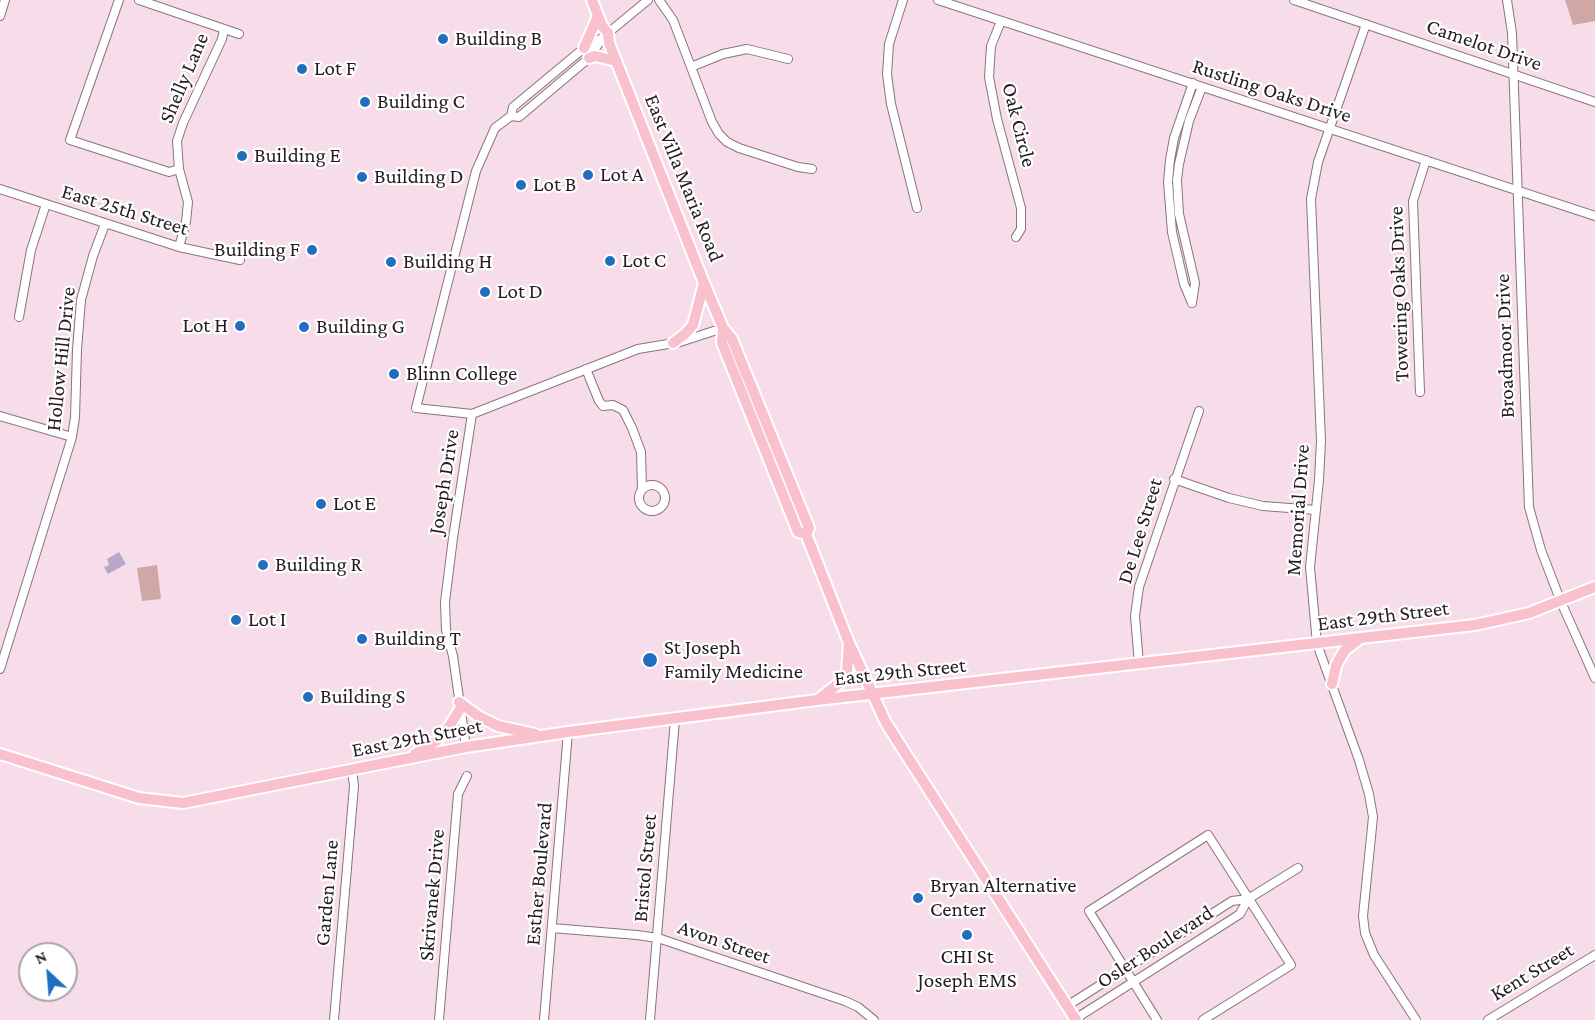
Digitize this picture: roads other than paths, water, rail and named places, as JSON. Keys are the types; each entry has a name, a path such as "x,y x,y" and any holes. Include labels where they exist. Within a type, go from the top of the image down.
{"main road":[{"name":"East Villa Maria Road","path":"592,0 723,328 722,343 798,532 806,534 872,695 886,723 1075,1020"},
{"path":"584,48 604,31"},
{"path":"589,58 595,56 616,61"},
{"path":"673,343 693,325 704,283"},
{"name":"East 29th Street","path":"0,754 140,798 183,803 466,747 568,732 818,700 1475,625 1529,613 1595,587"},
{"path":"1332,684 1340,658 1345,650 1359,639"},
{"path":"818,700 843,681 847,671 849,643"},
{"path":"408,759 436,741 449,727 460,705 498,726 541,736"}],"street":[{"path":"0,15 5,0"},
{"path":"120,0 70,140 169,172 180,169"},
{"path":"139,0 239,34"},
{"path":"512,116 513,107 604,31 648,0"},
{"path":"658,0 673,20 712,122 719,134 727,142 758,155 812,169"},
{"path":"903,0 891,34 887,74 891,104 917,208"},
{"name":"Rustling Oaks Drive","path":"938,0 1595,216"},
{"name":"Camelot Drive","path":"1294,0 1595,102"},
{"name":"Broadmoor Drive","path":"1507,0 1511,23 1514,74 1528,500 1535,532 1561,602 1595,678"},
{"name":"Oak Circle","path":"1001,21 992,46 989,77 997,119 1021,208 1021,229 1016,237"},
{"name":"Memorial Drive","path":"1366,24 1318,162 1311,199 1321,441 1310,567 1317,644 1359,760 1373,817 1363,916 1365,933 1374,955 1416,1020"},
{"name":"Shelly Lane","path":"179,247 186,222 188,202 180,169 177,141 224,30"},
{"path":"472,414 416,408 476,171 495,128 512,116 519,117 589,58 604,31"},
{"path":"691,67 723,54 747,49 788,59"},
{"path":"1193,83 1174,138 1168,182 1174,215 1195,283 1192,303 1184,284 1172,232 1174,215 1177,200 1179,164 1202,87"},
{"name":"Towering Oaks Drive","path":"1420,392 1413,201 1426,160"},
{"name":"East 25th Street","path":"0,189 179,247 240,260"},
{"path":"19,317 31,250 46,204"},
{"name":"Hollow Hill Drive","path":"0,669 72,437 81,300 93,256 105,224"},
{"name":"Joseph Drive","path":"466,747 453,656 446,630 446,602 453,538 472,414 638,350 673,343 723,328"},
{"path":"586,369 599,401 603,406 613,405 623,410 632,428 641,452 642,489"},
{"name":"De Lee Street","path":"1139,664 1135,616 1139,587 1198,411"},
{"path":"0,416 72,437"},
{"path":"1174,479 1229,498 1263,506 1316,510"},
{"name":"Bristol Street","path":"650,1020 675,719"},
{"name":"Esther Boulevard","path":"544,1020 568,732"},
{"name":"Garden Lane","path":"334,1020 354,786 352,770"},
{"name":"Skrivanek Drive","path":"439,1020 459,795 467,776"},
{"path":"1157,1020 1089,911 1208,835 1291,965 1203,1020"},
{"name":"Osler Boulevard","path":"1067,1006 1232,901 1248,899 1298,868"},
{"name":"Osler Boulevard","path":"1075,1020 1240,914 1248,899"},
{"name":"Avon Street","path":"552,928 658,938 845,1001 858,1007 874,1020"},
{"name":"Kent Street","path":"1488,1020 1595,955"}],"place":[{"name":"Building B","path":"443,39"},
{"name":"Lot F","path":"302,69"},
{"name":"Building C","path":"365,102"},
{"name":"Building E","path":"242,156"},
{"name":"Lot A","path":"588,175"},
{"name":"Building D","path":"362,177"},
{"name":"Lot B","path":"521,185"},
{"name":"Building F","path":"312,250"},
{"name":"Lot C","path":"610,261"},
{"name":"Building H","path":"391,262"},
{"name":"Lot D","path":"485,292"},
{"name":"Lot H","path":"240,326"},
{"name":"Building G","path":"304,327"},
{"name":"Blinn College","path":"394,374"},
{"name":"Lot E","path":"321,504"},
{"name":"Building R","path":"263,565"},
{"name":"Lot I","path":"236,620"},
{"name":"Building T","path":"362,639"},
{"name":"St Joseph Family Medicine","path":"650,660"},
{"name":"Building S","path":"308,697"},
{"name":"Bryan Alternative Center","path":"918,898"},
{"name":"CHI St Joseph EMS","path":"967,935"}]}
